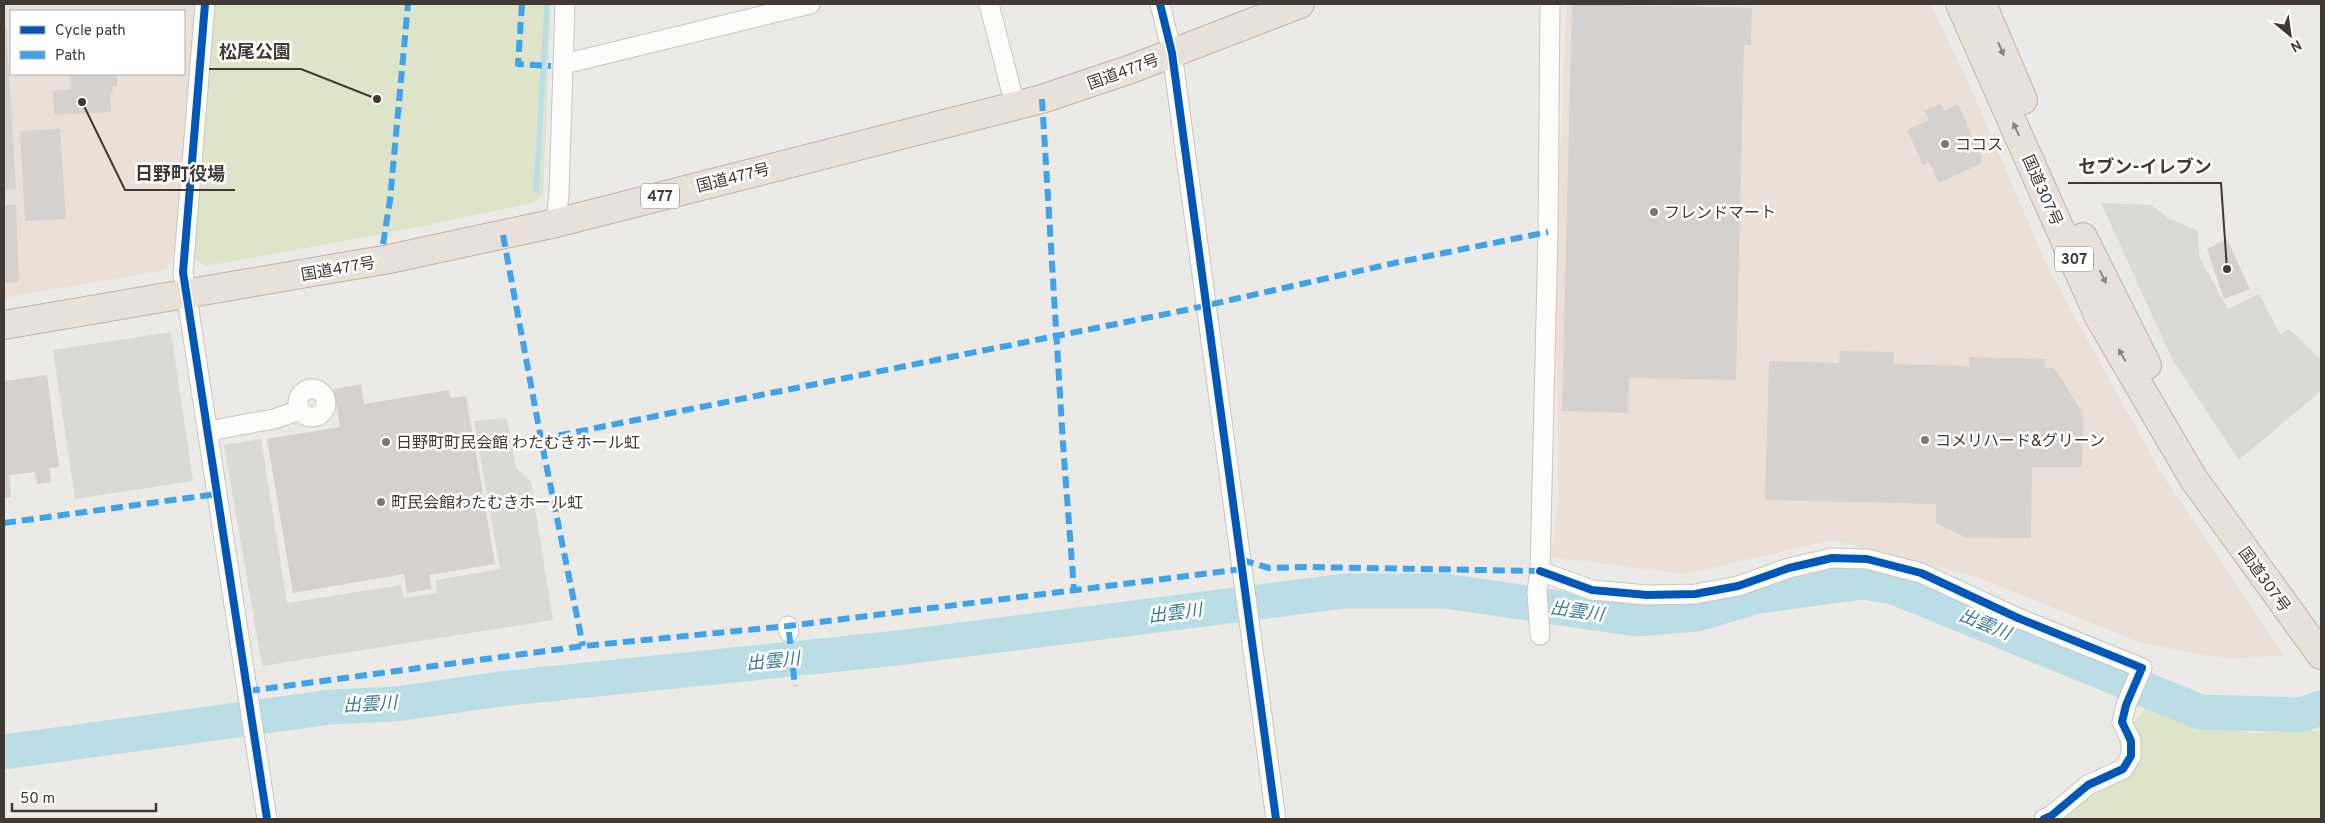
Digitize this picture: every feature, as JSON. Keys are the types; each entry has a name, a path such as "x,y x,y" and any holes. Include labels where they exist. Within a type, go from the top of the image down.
{"highway":[{"name":"国道477号","path":"4,325 389,259 556,223 1042,99 1122,72 1300,4"},
{"name":"国道307号","path":"1960,4 2099,317 2193,478 2321,655"},
{"name":"国道307号","path":"1982,4 2075,220 2161,394 2210,502"}],"street":[{"path":"205,4 183,272 184,295 208,431 267,819"},
{"path":"556,223 559,193 565,4"},
{"path":"564,64 810,4"},
{"path":"989,4 1015,105"},
{"path":"1160,4 1172,53 1276,819"},
{"path":"1540,635 1537,591 1540,571 1548,232 1550,4"},
{"path":"208,431 274,419 300,410"},
{"path":"1540,571 1592,590 1647,595 1695,594 1738,586 1789,568 1832,558 1867,559 1921,573 2018,618 2142,668 2139,671 2126,704 2122,722 2131,741 2131,756 2123,769 2088,785 2051,816 2044,819"}],"shaded area":[{"path":"4,4 195,4 185,175 172,261 165,270 4,298"},
{"path":"1566,4 1931,4 1974,95 2048,268 2161,473 2284,655 2227,659 2141,643 1977,577 1832,540 1686,574 1551,557 1558,501 1556,259"},
{"path":"2101,203 2152,205 2168,218 2198,231 2199,256 2228,309 2259,294 2280,334 2289,329 2321,360 2321,391 2239,460 2172,359"},
{"path":"171,332 193,481 75,499 53,350"},
{"path":"507,418 516,468 531,482 553,620 262,666 224,445 261,439 287,603 401,585 404,598 437,593 436,580 500,569 474,421"}],"green space":[{"path":"214,4 551,4 543,195 533,203 393,232 207,266 194,259"},
{"path":"2145,708 2213,727 2254,733 2321,731 2321,819 2055,819 2136,766 2137,743 2133,724"}],"building":[{"name":"フレンドマート","path":"1572,4 1752,8 1751,45 1744,45 1736,380 1629,378 1628,413 1562,411"},
{"path":"4,26 6,26 16,189 4,190"},
{"path":"70,75 117,75 117,86 112,86 113,93 110,93 111,112 54,115 53,91 71,89"},
{"name":"ココス","path":"1940,104 1944,111 1958,104 1982,158 1980,164 1939,183 1929,162 1923,165 1907,130 1929,120 1924,111"},
{"path":"60,129 66,219 25,221 20,131"},
{"path":"4,205 16,205 19,282 4,283"},
{"path":"2227,239 2250,289 2224,299 2207,249"},
{"name":"コメリハード&グリーン","path":"1840,351 1894,352 1894,364 1969,366 1969,357 2045,359 2045,368 2054,368 2083,413 2082,467 2032,467 2031,538 1965,537 1936,523 1936,504 1765,500 1769,361 1839,363"},
{"path":"47,375 59,467 49,468 51,482 37,484 35,472 9,475 11,497 4,498 4,381"},
{"name":"町民会館わたむきホール虹","path":"361,384 364,404 449,390 450,398 466,396 495,564 429,575 431,589 407,593 404,574 293,593 267,439 340,427 334,389"}],"waterway":[{"path":"536,190 547,4"},
{"name":"出雲川","path":"4,752 331,707 396,704 500,689 898,648 1345,591 1445,591 1636,619 1697,614 1758,596 1863,582 1894,587 2200,712 2301,715 2321,708"}],"marked path":[{"path":"383,244 390,200 408,4"},
{"path":"522,4 518,64 551,66"},
{"path":"1042,99 1074,590"},
{"path":"541,439 1186,310 1399,262 1548,232"},
{"path":"503,235 541,439 583,646"},
{"path":"4,523 217,494"},
{"path":"1242,560 1269,568 1540,571"},
{"path":"248,691 583,646 788,626 1243,569"},
{"path":"789,632 795,686"}],"cycle path":[{"path":"205,4 183,272 267,819"},
{"path":"1160,4 1172,53 1276,819"},
{"path":"1540,571 1592,590 1647,595 1695,594 1738,586 1789,568 1832,558 1867,559 1921,573 2018,618 2142,668 2126,705 2122,722 2131,741 2131,756 2123,769 2088,785 2051,816 2044,819"}],"place":[{"name":"松尾公園","path":"377,99"},
{"name":"日野町役場","path":"82,102"},
{"name":"ココス","path":"1945,144"},
{"name":"フレンドマート","path":"1654,212"},
{"name":"セブン-イレブン","path":"2227,269"},
{"name":"コメリハード&グリーン","path":"1925,440"},
{"name":"日野町町民会館 わたむきホール虹","path":"386,442"},
{"name":"町民会館わたむきホール虹","path":"381,502"}]}
